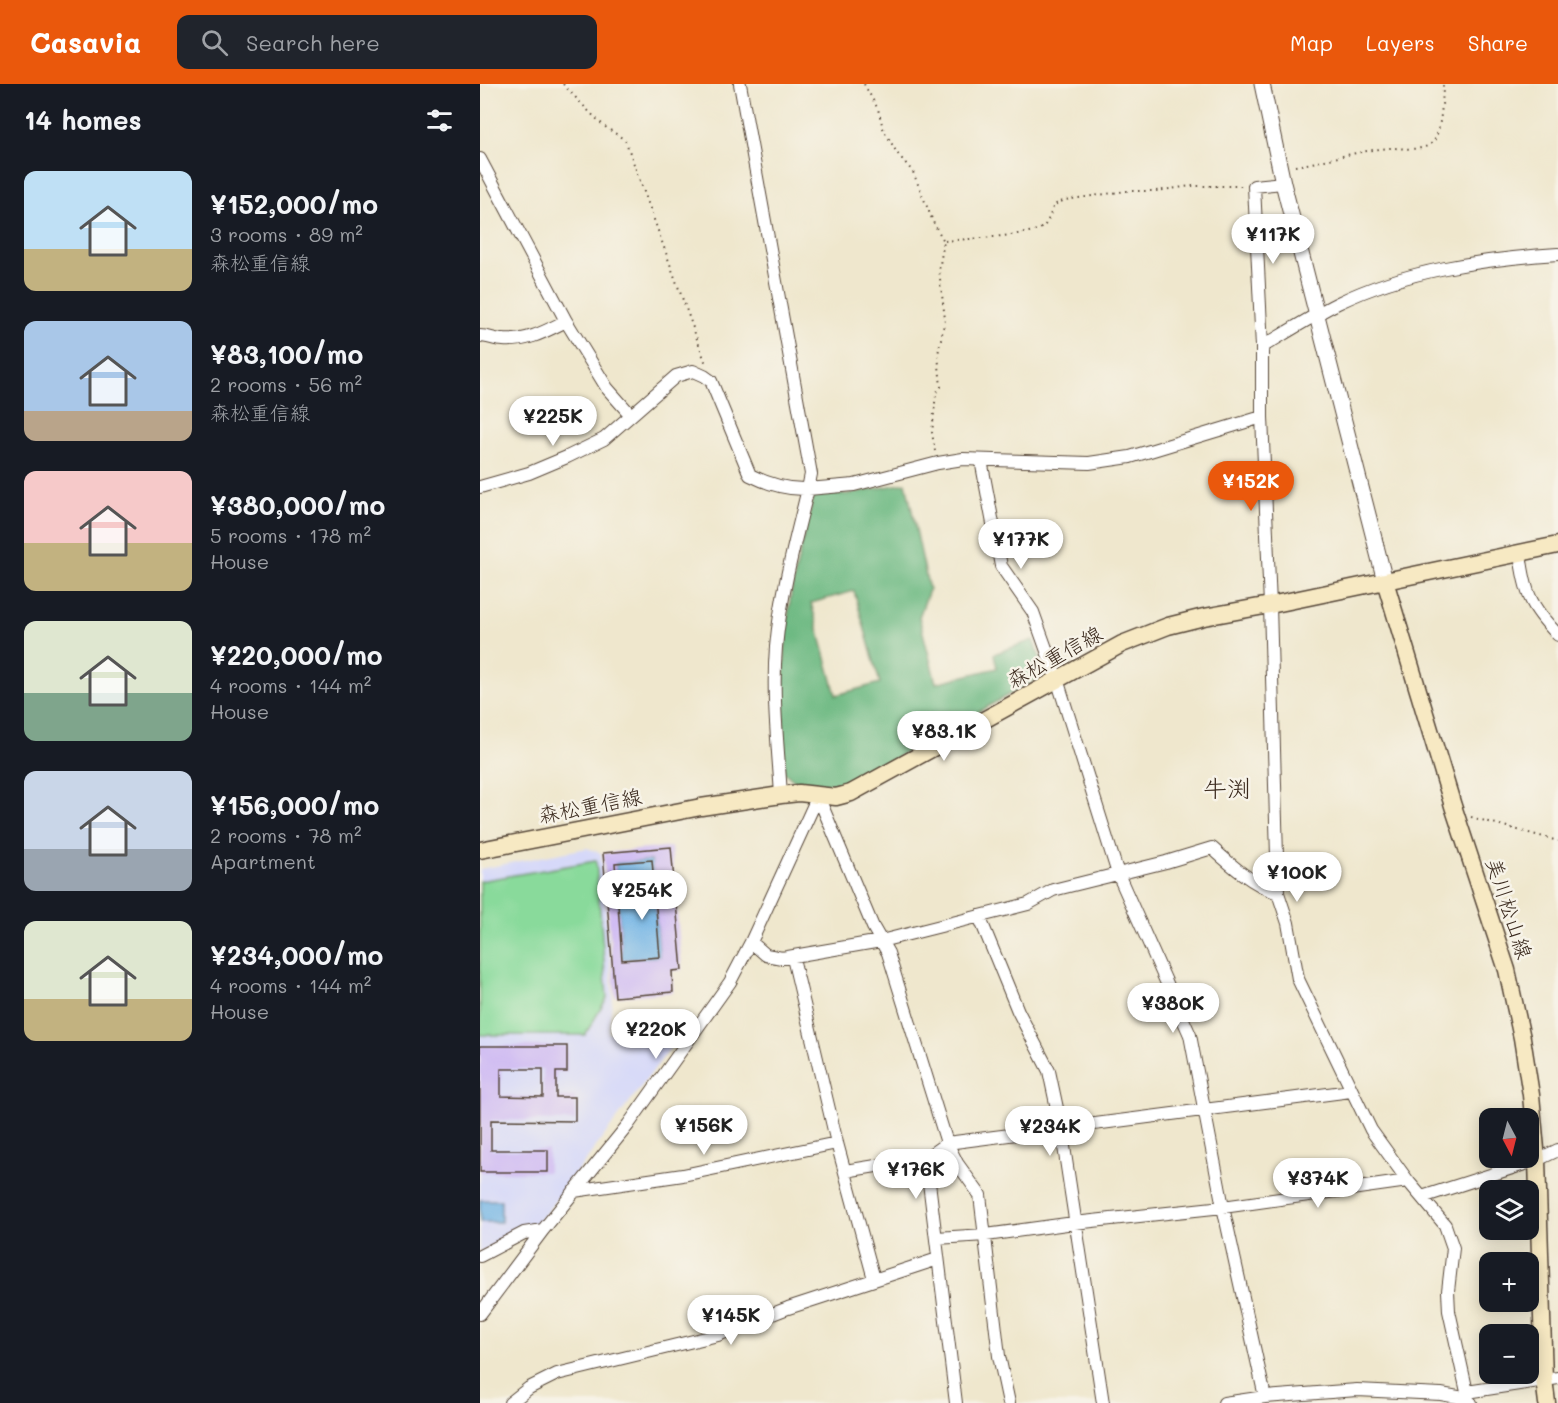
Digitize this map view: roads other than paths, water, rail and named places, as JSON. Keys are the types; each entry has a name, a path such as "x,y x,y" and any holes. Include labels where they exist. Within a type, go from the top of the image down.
{"main road":[{"name":"森松重信線","path":"480,850 701,807 799,793 836,797 851,793 1122,644 1168,626 1558,545"},
{"name":"美川松山線","path":"1385,581 1455,814 1507,970 1522,1038 1533,1108"},
{"name":"美川松山線","path":"1538,1168 1551,1378 1547,1403"}],"street":[{"path":"740,84 811,474 783,592 776,648 775,695 781,795"},
{"path":"1262,84 1282,175 1385,581"},
{"path":"480,159 566,321 607,388 630,414"},
{"path":"1282,175 1254,186 1262,347 1262,417 1278,893 1288,922 1298,979 1351,1091 1371,1130 1408,1181 1445,1225 1453,1248 1448,1291 1449,1311 1467,1398"},
{"path":"1262,347 1338,303 1410,276 1477,262 1558,254"},
{"path":"480,336 501,340 524,339 536,336 566,321"},
{"path":"480,487 529,473 604,439 676,376 693,371 704,375 711,381 750,475 766,483 798,489 854,485 938,463 963,459 1044,463 1099,461 1130,457 1262,417"},
{"path":"981,460 1001,566 1033,612 1057,679 1118,874 1190,1035 1223,1207 1265,1397"},
{"path":"1520,553 1528,597 1539,615 1558,635"},
{"path":"818,796 873,927 888,953 947,1143 957,1163 980,1195 999,1356 1009,1403"},
{"path":"480,1314 543,1230 628,1125 730,982 752,942 818,796"},
{"path":"752,942 766,955 782,958 881,941 1028,904 1053,890 1212,848 1265,889 1278,893"},
{"path":"979,916 1018,1011 1049,1071 1061,1127 1103,1403"},
{"path":"793,957 837,1143 874,1279"},
{"path":"845,1171 926,1158 947,1143 1351,1091"},
{"path":"574,1191 683,1175 837,1143"},
{"path":"1539,1159 1558,1150"},
{"path":"926,1158 956,1403"},
{"path":"1422,1197 1512,1168"},
{"path":"936,1238 986,1235 1223,1207 1408,1181"},
{"path":"480,1256 524,1233 543,1230"},
{"path":"510,1403 529,1388 557,1374 590,1364 718,1335 874,1279 938,1259"},
{"path":"1224,1403 1265,1397 1287,1399 1441,1394 1467,1398 1551,1378"}],"water":[{"path":"652,860 660,957 622,960 615,863"},
{"path":"480,1200 501,1200 501,1222 480,1222"}],"district":[{"name":"牛渕","path":"1227,787"}]}
